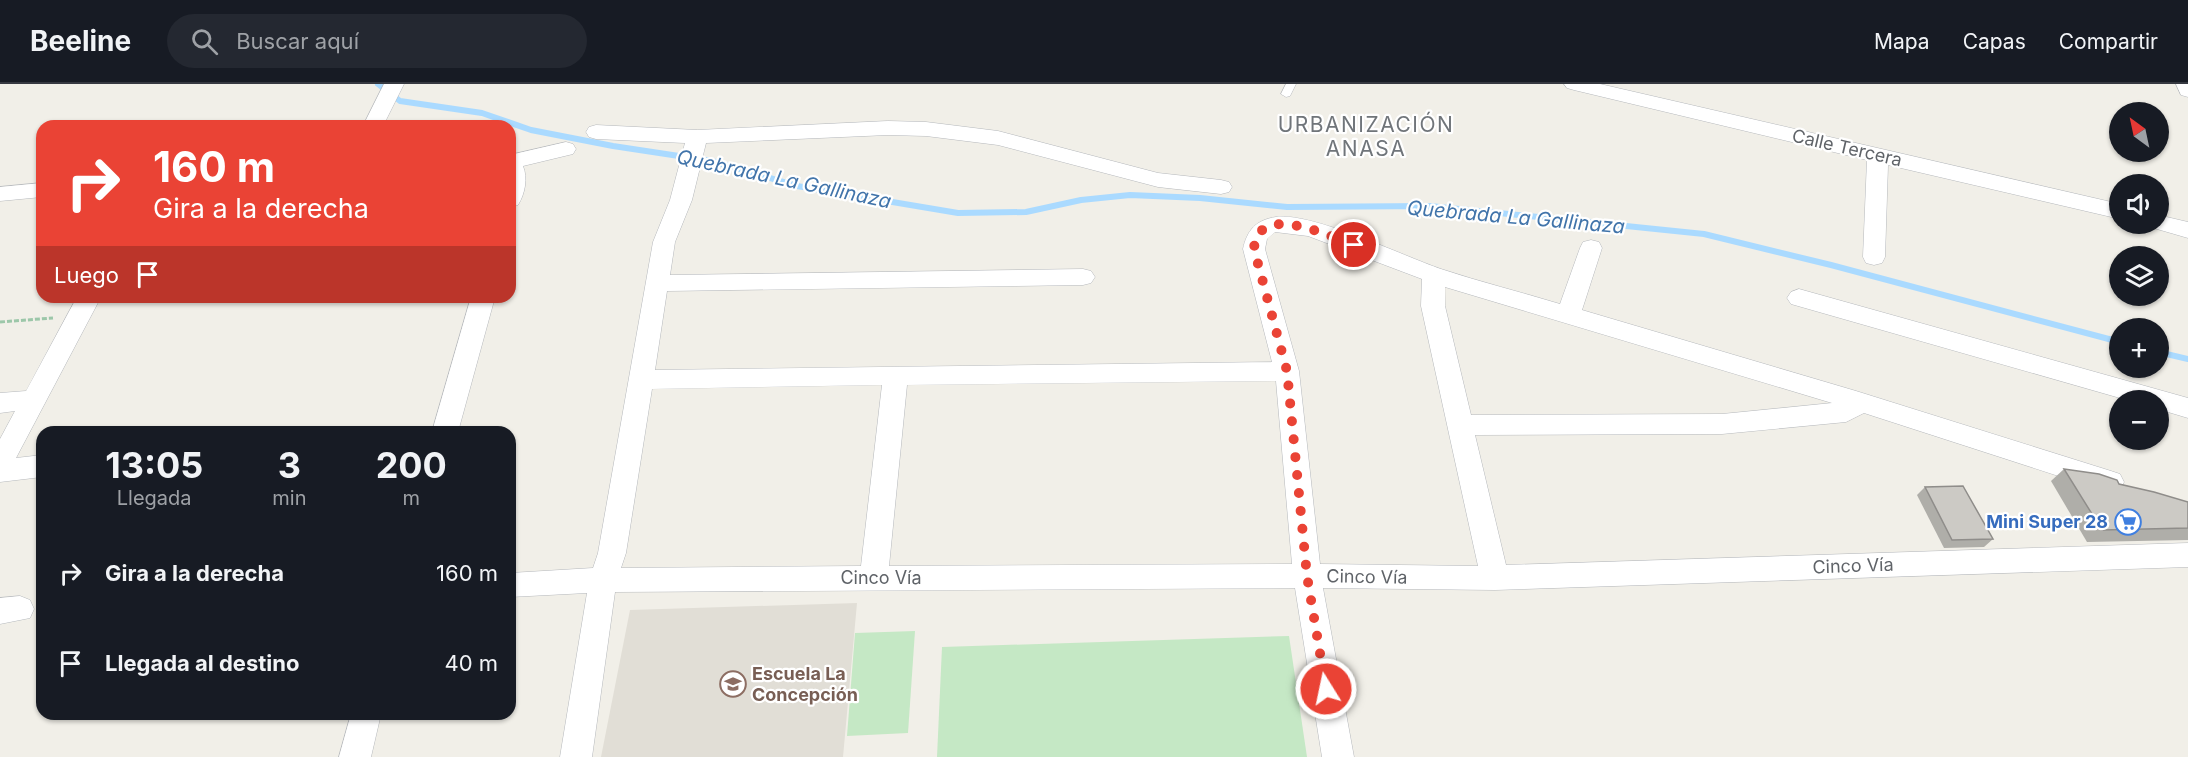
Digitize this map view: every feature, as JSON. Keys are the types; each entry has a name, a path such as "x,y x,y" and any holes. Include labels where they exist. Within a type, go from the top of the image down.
{"street":[{"name":"Calle Tercera","path":"1574,84 2109,209"},
{"path":"2186,84 2188,92"},
{"path":"376,120 392,90"},
{"path":"596,132 694,152 888,128 926,129 998,138 1158,180 1221,187"},
{"path":"516,161 566,149"},
{"path":"576,757 603,580 612,553 664,242 681,200 694,152"},
{"path":"1874,257 1878,155"},
{"path":"0,194 36,191"},
{"path":"1338,757 1307,576 1287,371 1254,249 1255,239 1260,231 1279,225 1314,230 1434,275 1856,401 2131,488"},
{"path":"2169,225 2188,230"},
{"path":"1568,315 1591,248"},
{"path":"1434,275 1432,306 1495,578"},
{"path":"658,283 1083,277"},
{"path":"1799,298 2188,408"},
{"path":"447,426 481,303"},
{"path":"0,463 84,306"},
{"path":"642,380 1287,371"},
{"path":"874,578 895,376"},
{"path":"0,403 33,400"},
{"path":"1459,425 1722,423 1846,412 1855,407 1856,401"},
{"path":"0,471 36,467"},
{"name":"Cinco Vía","path":"516,585 603,580 874,578 1307,576 1495,578 2188,555"},
{"path":"355,757 364,720"}],"path":[{"path":"0,322 84,306"}],"shaded area":[{"name":"Escuela La Concepción","path":"857,603 843,757 601,757 630,610"}],"green space":[{"path":"915,631 908,733 847,736 855,633"},
{"path":"1289,636 1307,757 937,757 942,647"}],"building":[{"path":"2064,469 2099,474 2117,480 2119,484 2188,502 2188,528 2102,530"},
{"path":"1963,486 1993,539 1952,540 1925,487"}],"waterway":[{"name":"Quebrada La Gallinaza","path":"378,84 400,101 482,113 502,120"},
{"name":"Quebrada La Gallinaza","path":"516,125 531,130 613,146 712,161 797,186 958,213 1026,212 1081,200 1130,195 1200,198 1287,207 1430,206 1704,234 1831,265 2109,339"},
{"name":"Quebrada La Gallinaza","path":"2169,355 2188,359"}],"place":[{"name":"Mini Super 28","path":"2128,522"},
{"name":"Escuela La Concepción","path":"733,684"}],"district":[{"name":"URBANIZACIÓN ANASA","path":"1366,137"}],"route":[{"path":"1326,689 1307,576 1287,371 1254,249 1255,239 1260,231 1279,225 1294,225 1314,230 1354,245"}]}
